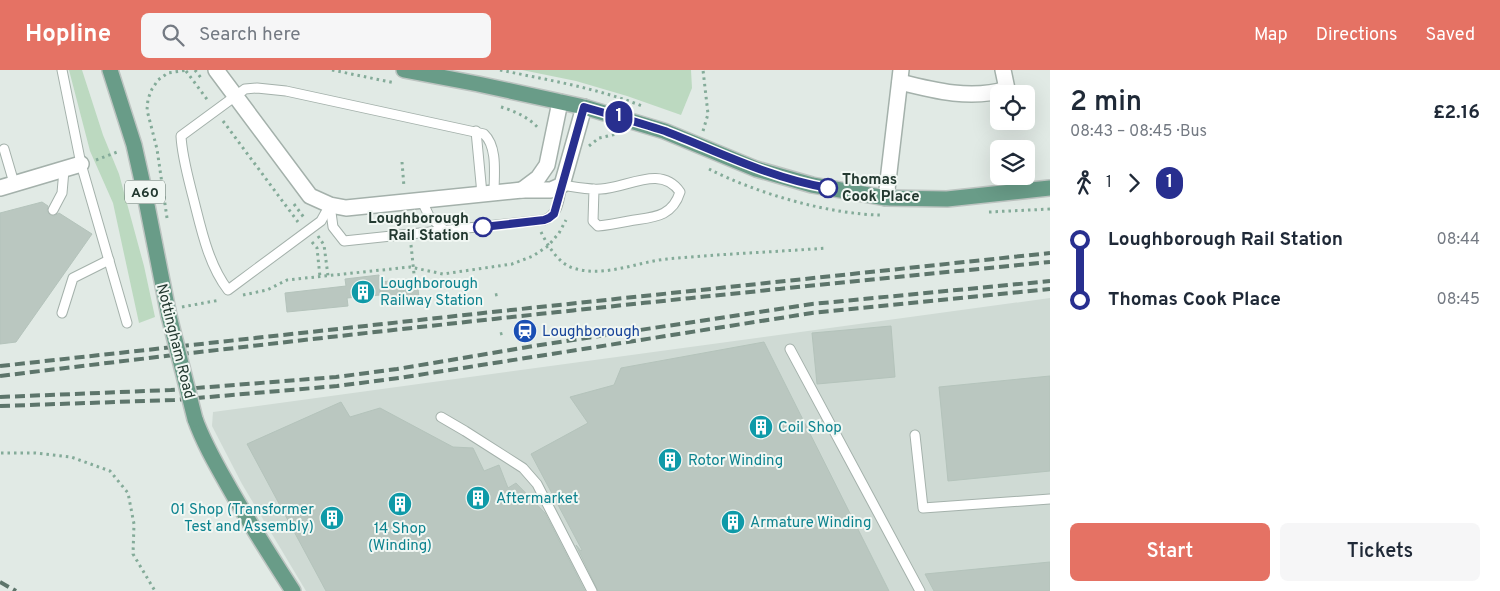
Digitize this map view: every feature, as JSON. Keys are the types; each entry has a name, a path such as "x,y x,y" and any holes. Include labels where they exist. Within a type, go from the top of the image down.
{"main road":[{"name":"Nottingham Road","path":"110,70 140,169 168,316 195,419 201,436 235,498 258,538 293,591"},
{"path":"402,77 478,84 584,107 664,131 756,169 812,185 886,198 947,199 1050,188"}],"street":[{"path":"216,70 310,196 330,205 346,208 522,190 551,190 562,185 584,107"},
{"path":"886,198 901,76 939,92 993,94 1007,89 1003,70"},
{"path":"522,190 544,172 550,158 552,134 560,102"},
{"path":"7,186 88,162"}],"lane":[{"path":"62,70 88,162 109,260 127,323"},
{"path":"330,205 321,221 228,290 222,283 207,248 188,177 181,136 234,95 249,88 286,91 484,134 491,144 494,172 488,193"},
{"path":"476,131 488,193"},
{"path":"4,149 7,186"},
{"path":"53,210 62,193 64,170"},
{"path":"330,205 334,227 344,241 549,218 554,214 562,185 602,189 654,178 664,179 674,184 680,192 677,201 670,209 659,216 598,226 594,221 594,189"},
{"path":"422,201 429,216 445,231"},
{"path":"62,312 73,278 109,260"},
{"path":"790,349 920,591"},
{"path":"441,417 523,468 537,484 592,591"},
{"path":"915,435 923,508 1050,499"}],"path":[{"path":"149,116 148,99 158,80 167,72 186,70 309,230 324,245 328,276"},
{"path":"195,70 206,84"},
{"path":"332,70 402,77"},
{"path":"703,70 708,114 703,131 711,134"},
{"path":"500,107 520,114 535,124 540,130 552,134"},
{"path":"574,139 593,143 604,137 619,134"},
{"path":"88,162 110,155"},
{"path":"289,197 309,230 317,248 320,277"},
{"path":"241,296 267,290 287,280 410,267 443,274 512,264 533,256 548,246 562,228 567,214"},
{"path":"534,221 552,252 571,267 588,271 610,270 665,259 827,248"},
{"path":"182,307 224,299"},
{"path":"1,453 35,453 71,457 110,471 128,493 134,524 133,554 155,591"}],"shaded area":[{"path":"1050,298 1050,591 306,591 242,484 212,426 213,412"}],"green space":[{"path":"69,70 82,70 103,135 119,174 144,266 155,317 139,323 113,203 90,151"},
{"path":"522,70 691,70 692,88 681,115 576,81"}],"building":[{"path":"42,202 48,206 47,211 50,215 54,216 59,213 92,234 16,342 0,344 0,213"},
{"name":"Loughborough Railway Station","path":"379,275 380,295 347,298 348,306 287,312 285,293 346,286 345,279"},
{"path":"417,278 419,298 381,302 380,282"},
{"path":"891,326 895,377 817,384 812,333"},
{"path":"764,342 889,591 598,591 576,545 582,550 531,454 588,423 570,397 614,385 621,368"},
{"path":"1050,376 1050,471 948,481 939,387"},
{"path":"341,402 350,417 380,408 453,447 473,448 484,471 499,465 508,488 516,483 545,513 585,591 326,591 247,444"},
{"path":"1050,562 1050,591 934,591 925,574"}],"railway":[{"path":"0,366 1050,253"},
{"path":"0,376 525,316 1050,262"},
{"path":"0,397 171,390 336,377 812,304 1050,281"},
{"path":"0,406 174,400 337,386 399,378 812,313 1050,289"},
{"path":"0,582 16,591"}],"bus line":[{"name":"1","path":"483,227 544,220 554,214 584,107 664,131 756,169 828,188"}],"place":[{"name":"Thomas Cook Place","path":"828,188"},
{"name":"Loughborough Rail Station","path":"483,227"},
{"name":"Loughborough Railway Station","path":"363,292"},
{"name":"Loughborough","path":"525,331"},
{"name":"Coil Shop","path":"761,427"},
{"name":"Rotor Winding","path":"670,460"},
{"name":"Aftermarket","path":"478,498"},
{"name":"14 Shop (Winding)","path":"400,504"},
{"name":"01 Shop (Transformer Test and Assembly)","path":"332,518"},
{"name":"Armature Winding","path":"733,522"}]}
